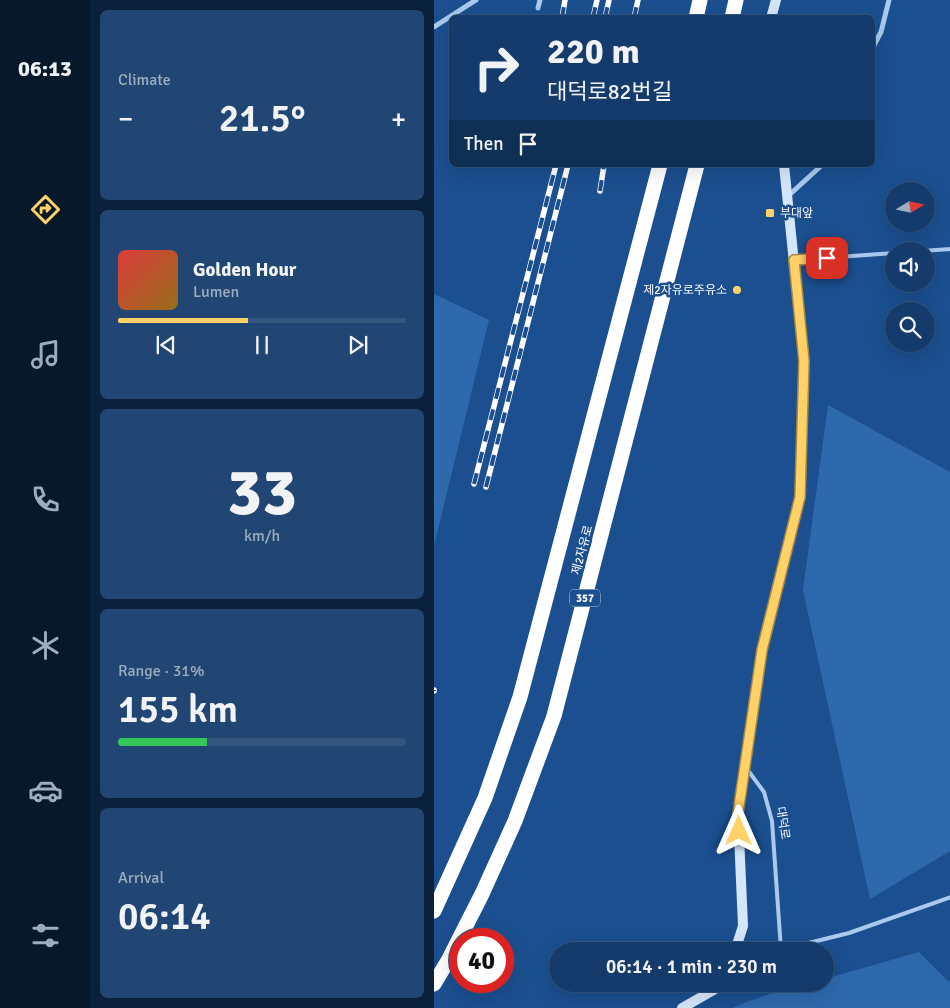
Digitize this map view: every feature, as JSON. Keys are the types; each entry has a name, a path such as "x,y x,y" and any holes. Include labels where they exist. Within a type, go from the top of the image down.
{"highway":[{"path":"697,15 700,0"},
{"path":"733,15 736,0"},
{"name":"제2자유로","path":"434,911 485,798 520,697 659,167"},
{"name":"제2자유로","path":"434,984 478,902 515,821 554,716 697,167"}],"street":[{"path":"453,15 476,0"},
{"path":"538,8 540,0"},
{"path":"772,15 776,0"},
{"path":"875,44 881,32 889,0"},
{"path":"434,27 449,17"},
{"path":"738,942 743,926 738,813 762,650 800,497 804,361 784,167"},
{"path":"787,197 820,167"},
{"path":"682,1008 710,992"}],"lane":[{"path":"935,250 950,249"},
{"path":"794,260 885,254"},
{"name":"대덕로","path":"745,766 764,792 772,821 778,942"},
{"name":"대덕로","path":"816,942 849,934 950,897"}],"shaded area":[{"path":"434,294 489,320 434,546"},
{"path":"828,405 950,472 950,851 870,899 803,590"},
{"path":"919,952 948,981 950,980 950,1008 733,1008 775,992 834,992 834,976"}],"railway":[{"path":"562,15 565,0"},
{"path":"594,15 597,0"},
{"path":"606,15 609,0"},
{"path":"635,15 638,0"},
{"path":"474,484 555,167"},
{"path":"486,487 567,167"},
{"path":"600,191 604,167"}],"place":[{"name":"부대앞","path":"770,213"},
{"name":"제2자유로주유소","path":"737,290"}],"route":[{"path":"739,831 738,813 762,650 800,497 804,361 794,260 827,258"}]}
